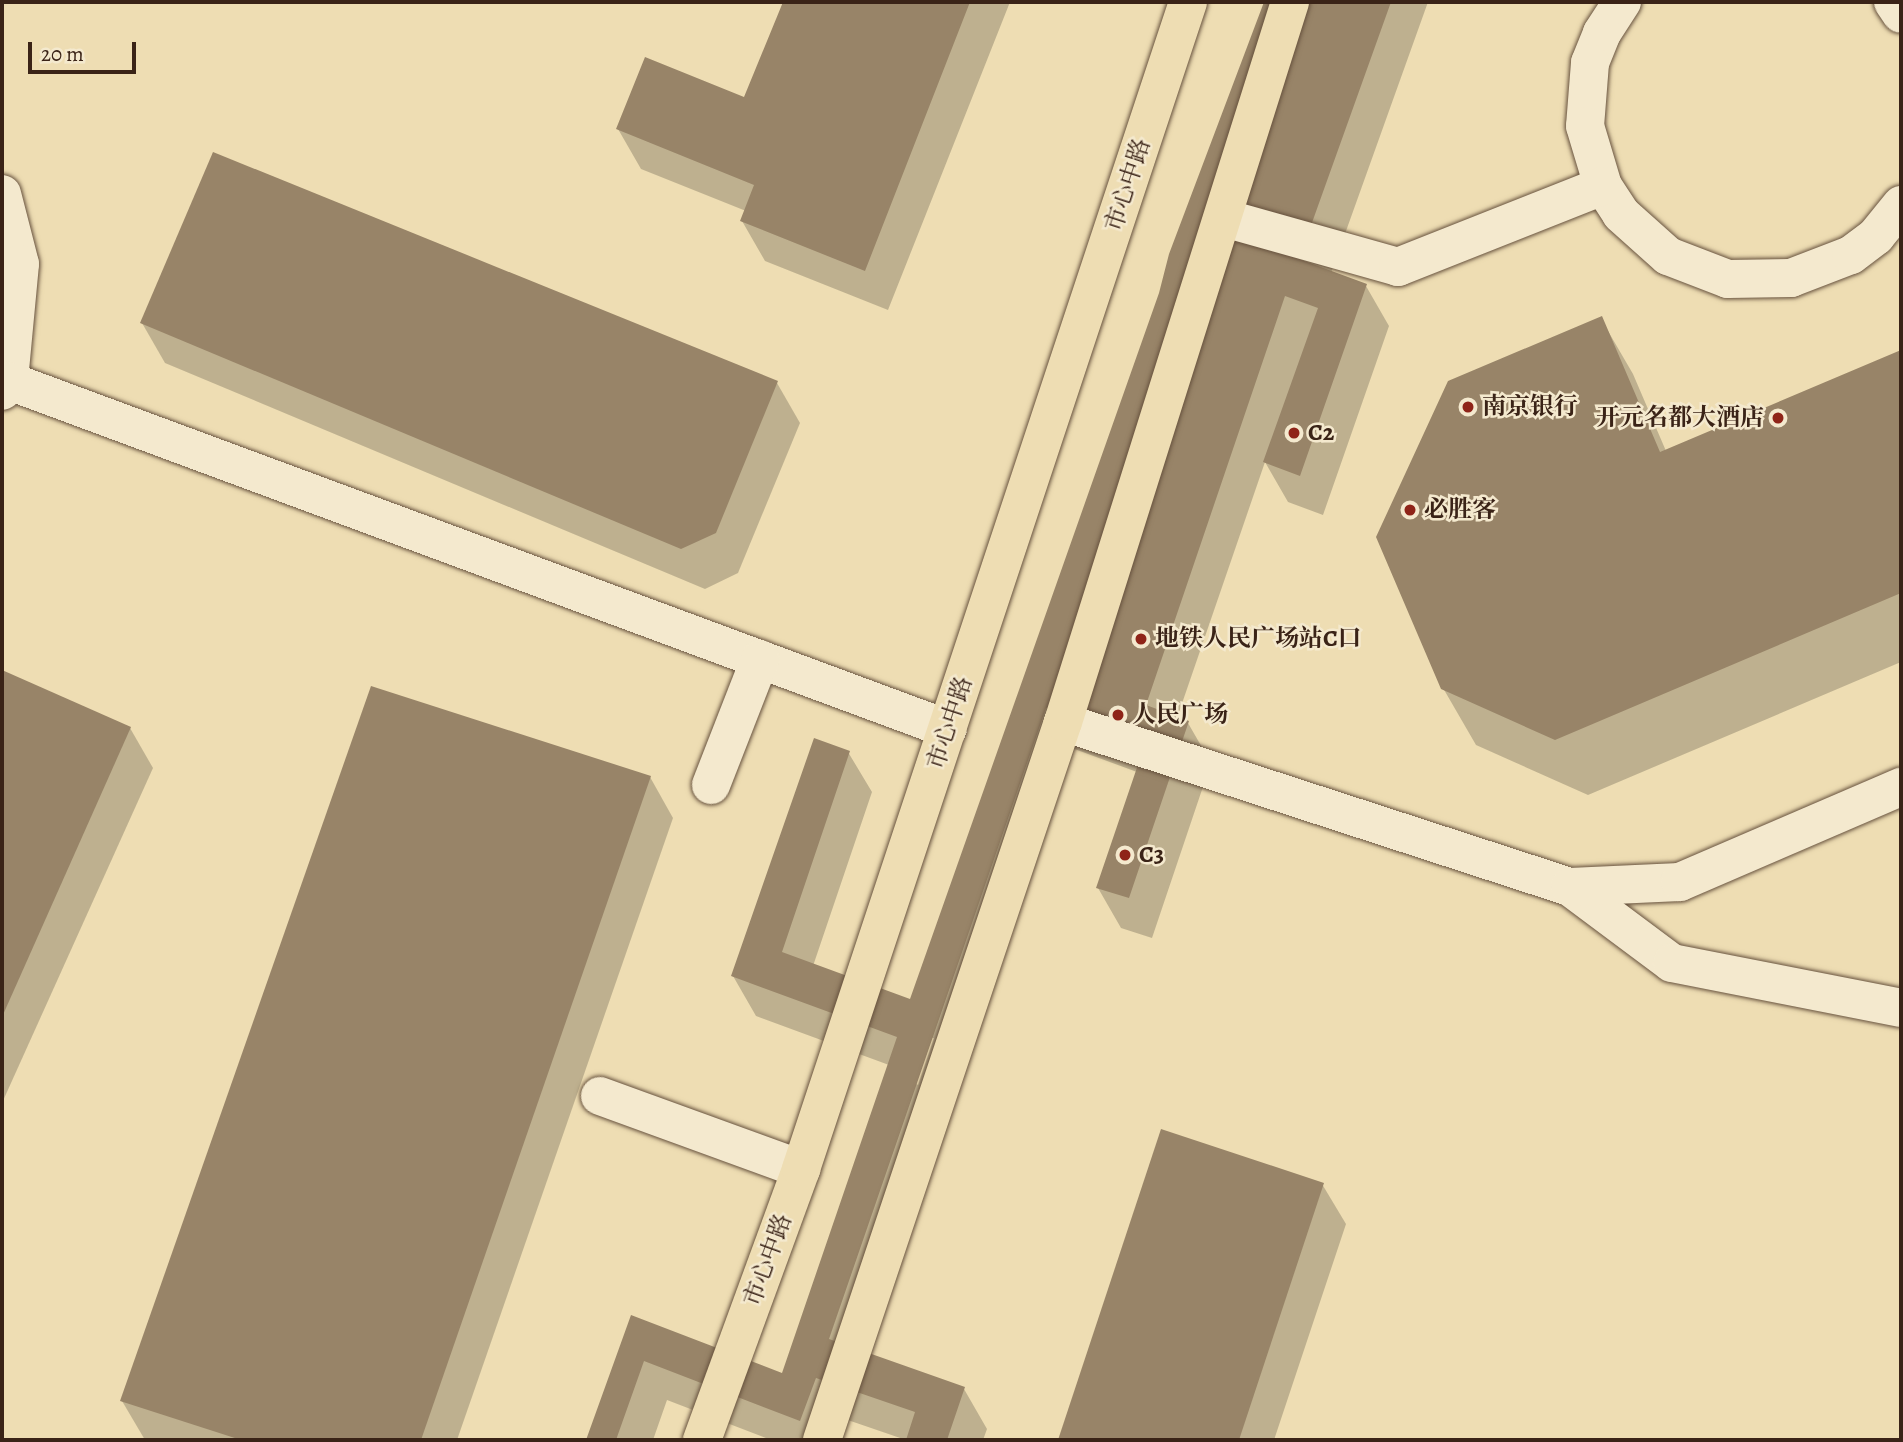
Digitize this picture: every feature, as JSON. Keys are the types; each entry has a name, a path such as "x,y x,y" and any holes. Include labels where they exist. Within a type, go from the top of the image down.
{"main road":[{"name":"市心中路","path":"702,1440 801,1169 1188,2"},
{"path":"822,1440 1063,722 1290,2"}],"street":[{"path":"1622,2 1602,33 1585,94 1585,126 1604,186 1635,230 1668,256 1727,279 1759,281 1802,275 1851,255 1876,236 1901,205"},
{"path":"1893,2 1901,14"},
{"path":"1224,218 1398,267 1604,186"},
{"path":"2,194 20,264 5,386 948,729"},
{"path":"711,786 760,659"},
{"path":"1063,722 1570,887 1672,963 1901,1008"},
{"path":"1570,887 1680,882 1901,787"},
{"path":"600,1096 801,1169"}],"building":[{"path":"783,2 970,2 865,271 740,221 754,185 616,129 645,57 744,97"},
{"name":"人民广场","path":"1264,2 1391,2 1299,259 1367,284 1300,476 1263,462 1318,308 1285,296 1146,705 1189,721 1129,898 1096,888 1145,744 1046,708 829,1339 965,1387 947,1440 906,1440 915,1412 816,1378 800,1421 644,1361 616,1440 586,1440 631,1315 782,1373 897,1037 731,976 814,738 850,751 782,952 910,999 1159,293 1169,254"},
{"path":"213,152 778,381 716,533 681,549 140,323"},
{"path":"1602,316 1660,452 1901,350 1901,593 1555,740 1441,689 1376,537 1448,381"},
{"path":"2,670 131,727 2,1017"},
{"path":"371,686 651,776 421,1440 241,1440 120,1401"},
{"path":"1161,1129 1324,1183 1239,1440 1058,1440"}],"place":[{"name":"南京银行","path":"1468,407"},
{"name":"开元名都大酒店","path":"1778,418"},
{"name":"C2","path":"1294,433"},
{"name":"必胜客","path":"1410,510"},
{"name":"地铁人民广场站C口","path":"1141,639"},
{"name":"人民广场","path":"1118,715"},
{"name":"C3","path":"1125,855"}]}
